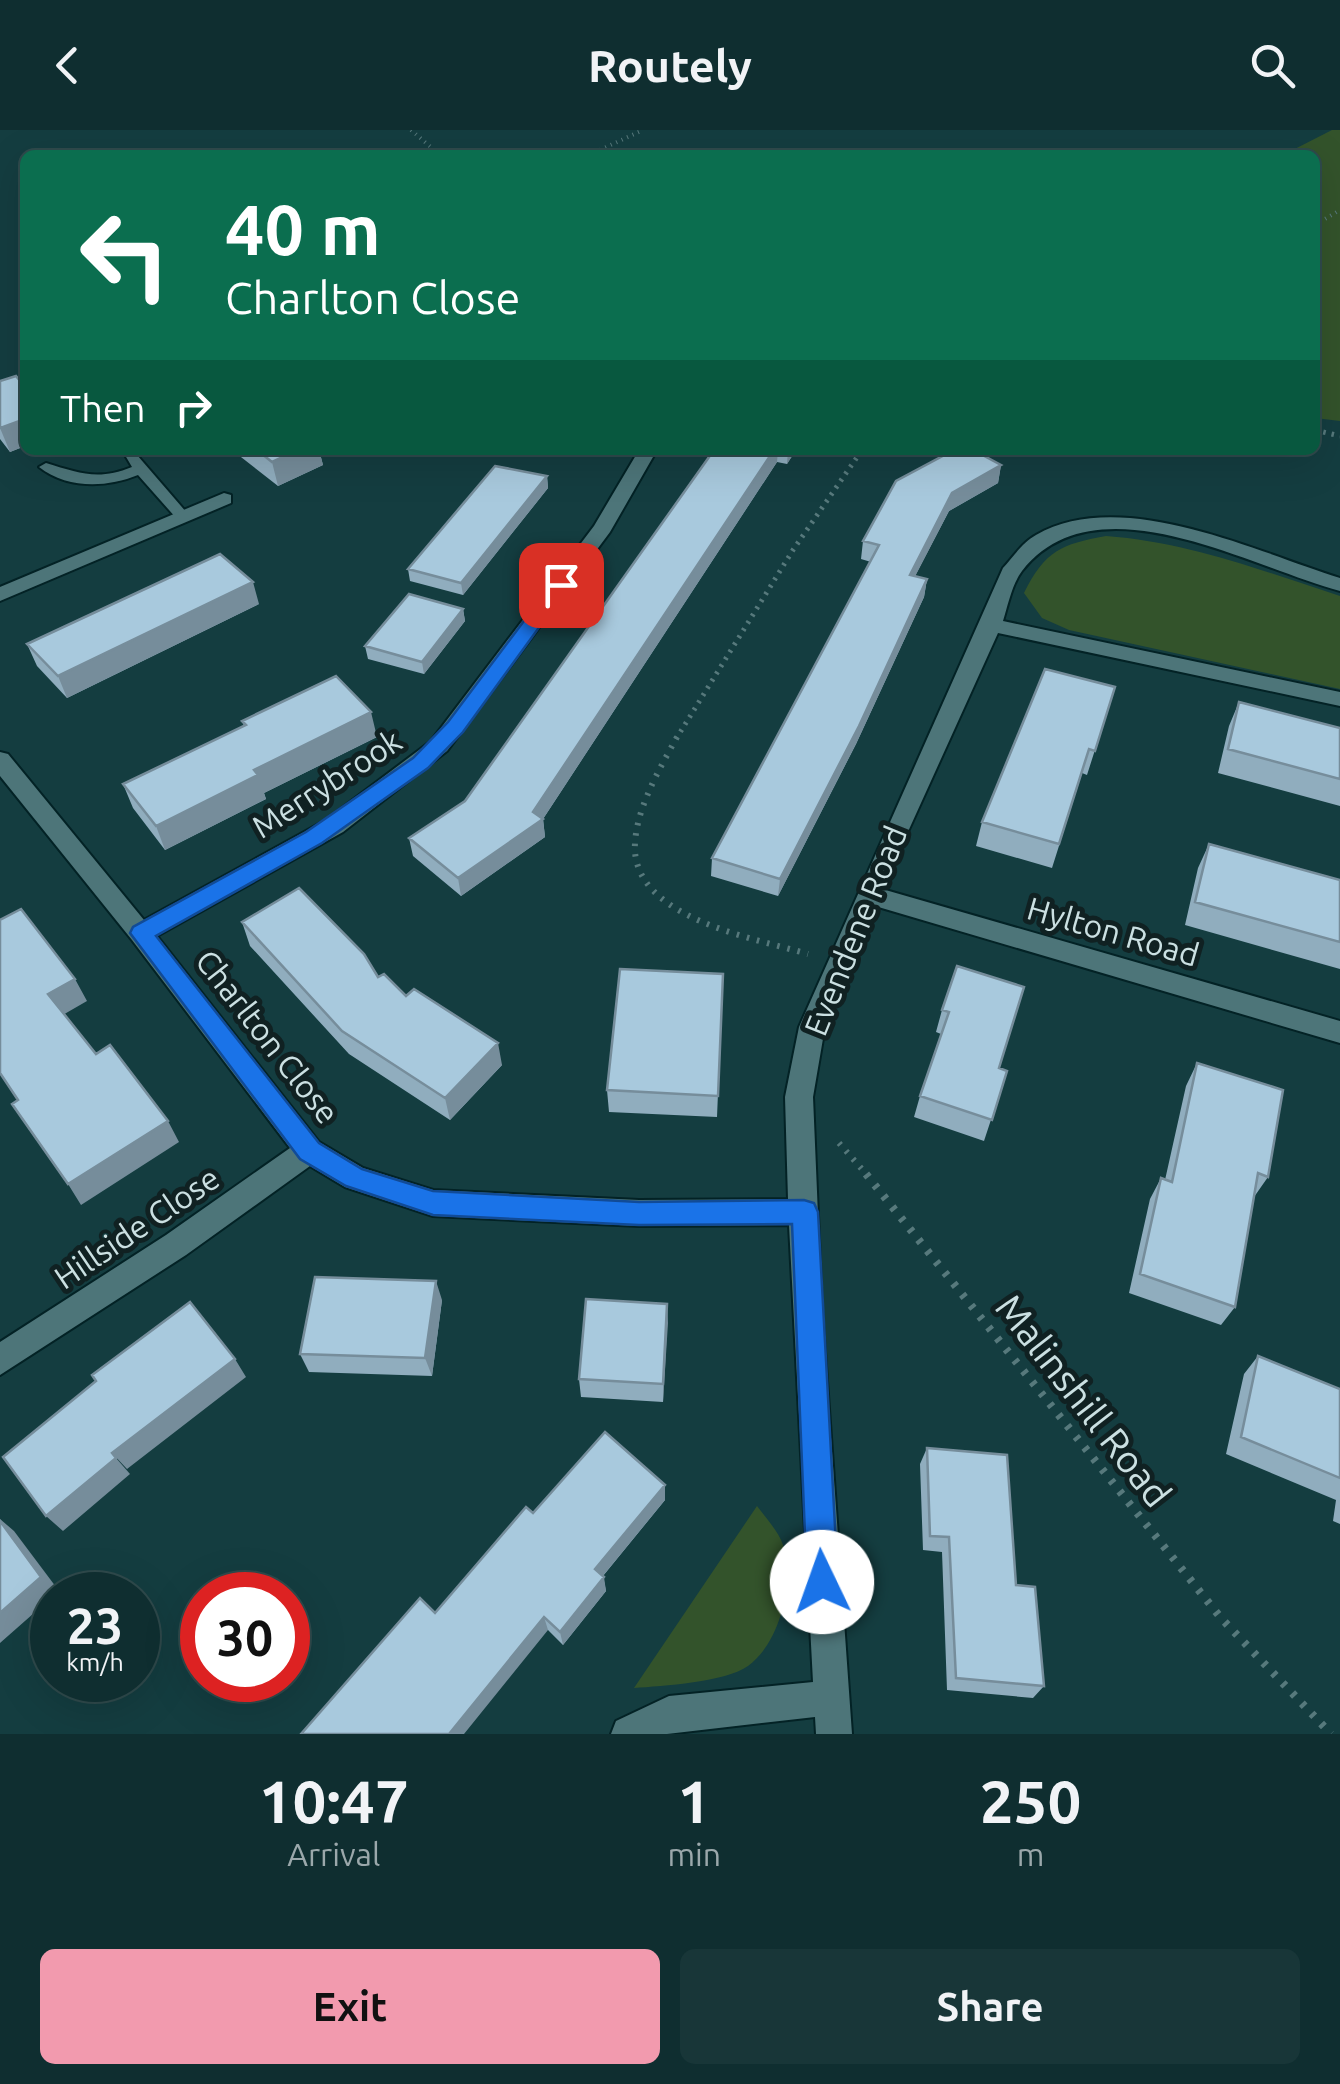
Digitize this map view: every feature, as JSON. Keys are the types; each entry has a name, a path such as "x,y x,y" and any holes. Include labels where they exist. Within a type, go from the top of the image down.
{"street":[{"name":"Merrybrook","path":"141,933 314,837 421,763 439,746 603,528 645,455"},
{"path":"0,596 224,499"},
{"name":"Evendene Road","path":"834,1734 829,1698 799,1096 812,1027 867,894 991,625 1010,572 1039,541 1067,528 1102,521 1168,529 1340,585"},
{"path":"991,625 1340,699"},
{"name":"Charlton Close","path":"0,760 141,933 310,1151 355,1178 433,1203 639,1214 804,1212"},
{"name":"Hylton Road","path":"867,894 1340,1032"},
{"name":"Hillside Close","path":"0,1360 176,1245 310,1151"},
{"path":"629,1734 669,1714 829,1698"}],"lane":[{"path":"132,455 182,516"},
{"path":"46,466 78,480 107,483 140,469"}],"path":[{"path":"411,130 434,150"},
{"path":"600,150 642,130"},
{"path":"837,964 681,912 656,897 640,875 635,852 636,833 647,800 699,702 820,505 858,455"},
{"name":"Malinshill Road","path":"799,1096 915,1230 1084,1450 1224,1622 1331,1734"}],"green space":[{"path":"1332,130 1340,130 1340,421 1320,419 1320,150 1293,150"},
{"path":"1106,536 1196,551 1340,596 1340,689 1069,630 1042,618 1024,593 1039,568 1066,546"},
{"path":"757,1506 778,1535 786,1560 782,1611 769,1642 748,1666 725,1676 634,1688"}],"building":[{"path":"16,376 20,381 20,421 0,428 0,381"},
{"path":"263,455 287,455 272,462"},
{"path":"710,455 771,455 533,812 543,819 458,878 409,838 465,801"},
{"path":"945,455 982,455 1001,465 952,493 910,575 927,579 859,726 780,879 712,858 879,545 863,541 896,481"},
{"path":"495,466 547,476 461,583 408,569"},
{"path":"220,554 253,582 58,676 27,644"},
{"path":"409,594 463,609 422,662 365,646"},
{"path":"1045,669 1115,687 1095,751 1089,749 1059,844 982,822"},
{"path":"336,676 371,712 254,770 258,775 156,826 123,784 246,725 242,721"},
{"path":"1239,702 1340,728 1340,779 1228,749"},
{"path":"1209,844 1340,880 1340,942 1195,902"},
{"path":"299,888 364,954 378,977 384,974 406,996 414,989 498,1043 445,1098 342,1031 242,922"},
{"path":"21,909 75,979 48,994 96,1054 110,1045 168,1121 68,1184 12,1104 18,1100 0,1073 0,920"},
{"path":"957,966 1024,987 999,1068 1007,1071 992,1120 920,1096 949,1012 942,1010"},
{"path":"620,969 723,974 718,1096 607,1090"},
{"path":"1197,1063 1283,1090 1268,1177 1258,1173 1235,1307 1140,1274 1161,1178 1172,1182"},
{"path":"315,1277 436,1281 425,1358 300,1354"},
{"path":"586,1299 667,1304 663,1384 579,1379"},
{"path":"190,1302 235,1359 112,1453 116,1458 46,1516 3,1457 96,1381 92,1375"},
{"path":"1258,1356 1340,1389 1340,1478 1241,1437"},
{"path":"605,1432 665,1485 595,1569 604,1577 560,1632 544,1617 449,1734 301,1734 420,1598 435,1613 526,1507 533,1513"},
{"path":"927,1448 1007,1455 1016,1585 1035,1587 1044,1686 956,1678 949,1537 930,1536"},
{"path":"0,1521 37,1572 30,1572 30,1587 0,1613"}],"route":[{"path":"561,585 456,727 421,763 314,837 141,933 310,1151 355,1178 433,1203 639,1214 804,1212 822,1582"}]}
